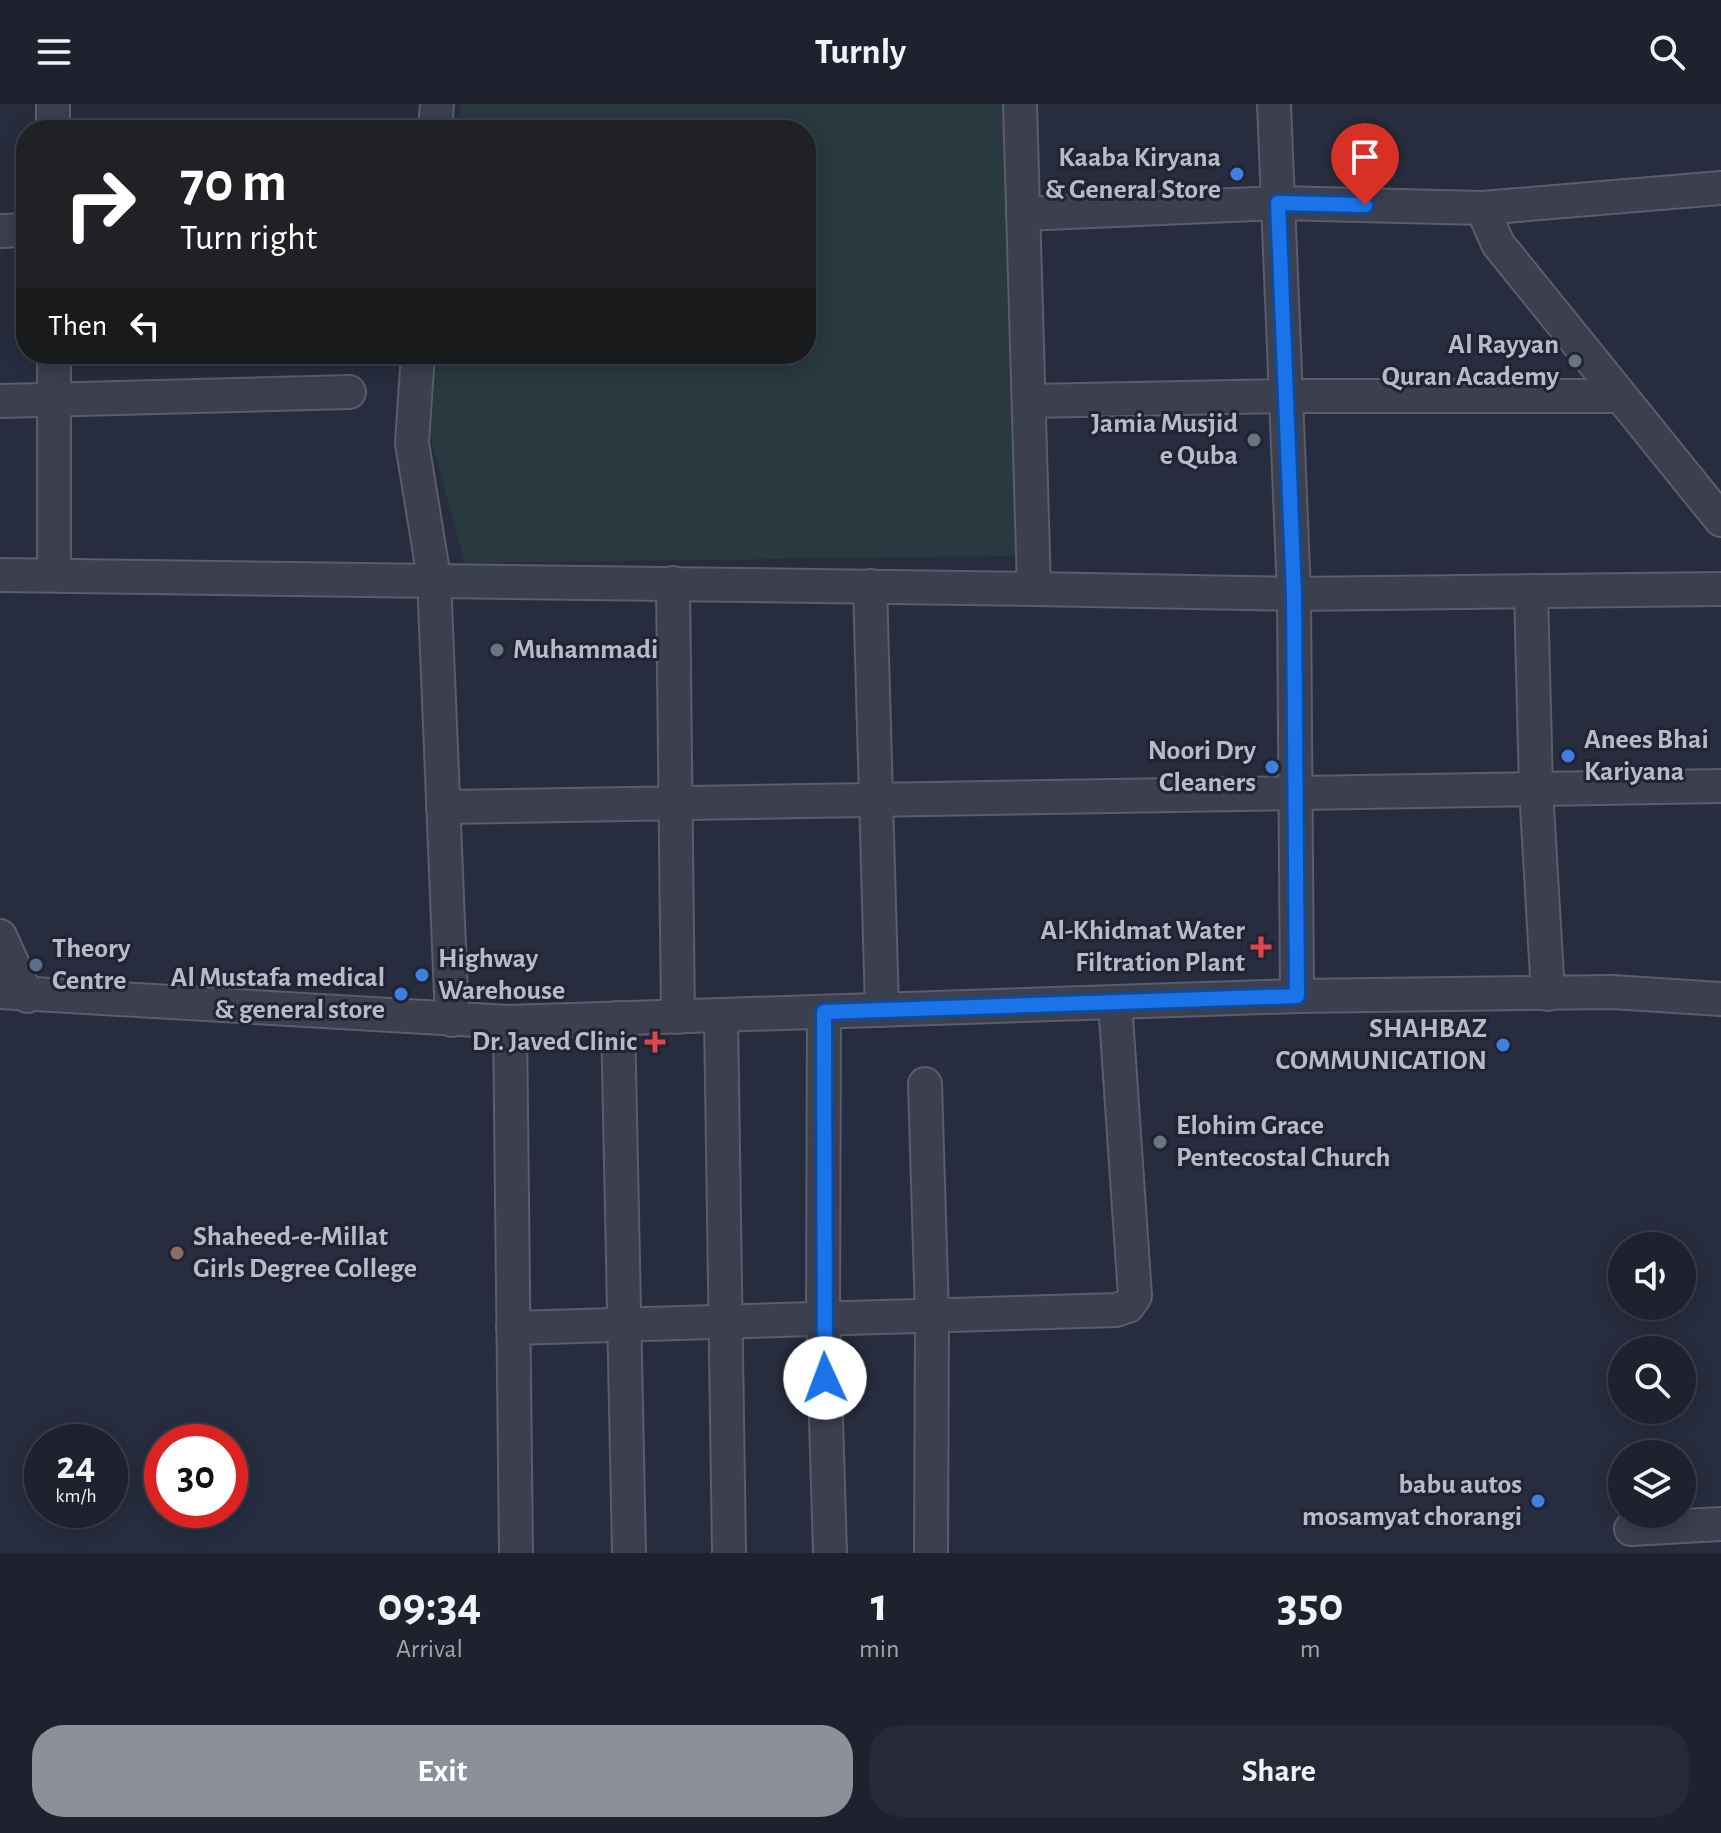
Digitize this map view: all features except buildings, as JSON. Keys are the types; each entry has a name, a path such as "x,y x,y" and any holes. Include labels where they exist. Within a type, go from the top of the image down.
{"street":[{"path":"1020,104 1034,589"},
{"path":"1274,104 1294,594 1297,996"},
{"path":"1023,214 1278,203 1482,208 1720,190"},
{"path":"1482,208 1498,244 1721,520"},
{"path":"54,364 54,574"},
{"path":"417,364 412,443 434,578 452,1020"},
{"path":"0,401 349,392"},
{"path":"1029,401 1286,396 1620,396"},
{"path":"0,575 434,578 1294,594 1721,589"},
{"path":"673,583 678,1017"},
{"path":"870,586 882,1010"},
{"path":"1531,591 1536,789 1548,994"},
{"path":"443,807 1721,786"},
{"path":"0,936 14,994 452,1020 510,1022 1297,996 1612,992 1721,999"},
{"path":"513,1328 1116,1310 1128,1306 1135,1296 1115,1002"},
{"path":"824,1012 823,1319 830,1553"},
{"path":"721,1015 729,1553"},
{"path":"618,1018 627,1325 629,1553"},
{"path":"510,1022 516,1553"},
{"path":"925,1084 932,1316 931,1553"},
{"path":"1631,1529 1721,1524"}],"shaded area":[{"path":"460,104 1013,104 1015,556 465,563 430,435 436,364 816,364 816,120 459,120"}],"place":[{"name":"Kaaba Kiryana & General Store","path":"1237,174"},
{"name":"Al Rayyan Quran Academy","path":"1575,361"},
{"name":"Jamia Musjid e Quba","path":"1254,440"},
{"name":"Muhammadi","path":"497,650"},
{"name":"Anees Bhai Kariyana","path":"1568,756"},
{"name":"Noori Dry Cleaners","path":"1272,767"},
{"name":"Al-Khidmat Water Filtration Plant","path":"1261,947"},
{"name":"Theory Centre","path":"36,965"},
{"name":"Highway Warehouse","path":"422,975"},
{"name":"Al Mustafa medical & general store","path":"401,994"},
{"name":"Dr. Javed Clinic","path":"655,1042"},
{"name":"SHAHBAZ COMMUNICATION","path":"1503,1045"},
{"name":"Elohim Grace Pentecostal Church","path":"1160,1142"},
{"name":"Shaheed-e-Millat Girls Degree College","path":"177,1253"},
{"name":"babu autos mosamyat chorangi","path":"1538,1501"}],"route":[{"path":"825,1378 824,1012 1297,996 1294,594 1278,203 1365,205"}]}
